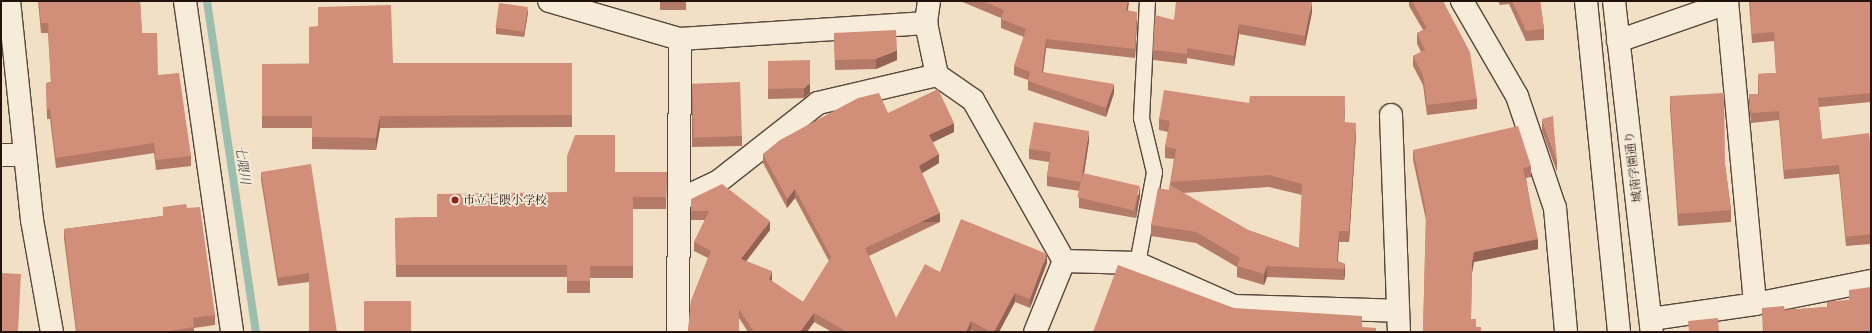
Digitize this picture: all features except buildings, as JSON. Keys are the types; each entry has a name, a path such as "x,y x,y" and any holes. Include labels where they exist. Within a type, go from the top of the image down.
{"street":[{"path":"9,1 8,58 25,155 52,332"},
{"path":"185,1 232,332"},
{"path":"929,1 926,23 937,75 972,100 1064,261"},
{"path":"1462,1 1517,96 1555,208 1566,332"},
{"path":"1586,1 1619,332"},
{"name":"城南学園通り","path":"1614,1 1651,325"},
{"path":"558,2 680,39 926,23"},
{"path":"1618,41 1727,2 1755,304"},
{"path":"678,332 680,39"},
{"path":"679,200 719,181 818,104 937,75"},
{"path":"1391,115 1398,332"},
{"path":"1,155 25,155"},
{"path":"1064,261 1136,263 1234,306 1398,310"},
{"path":"1035,332 1064,261"},
{"path":"1651,325 1871,281"}],"lane":[{"path":"1136,263 1154,172 1141,118 1147,1"}],"waterway":[{"name":"七隈川","path":"207,1 256,332"}],"place":[{"name":"市立七隈小学校","path":"455,200"}]}
